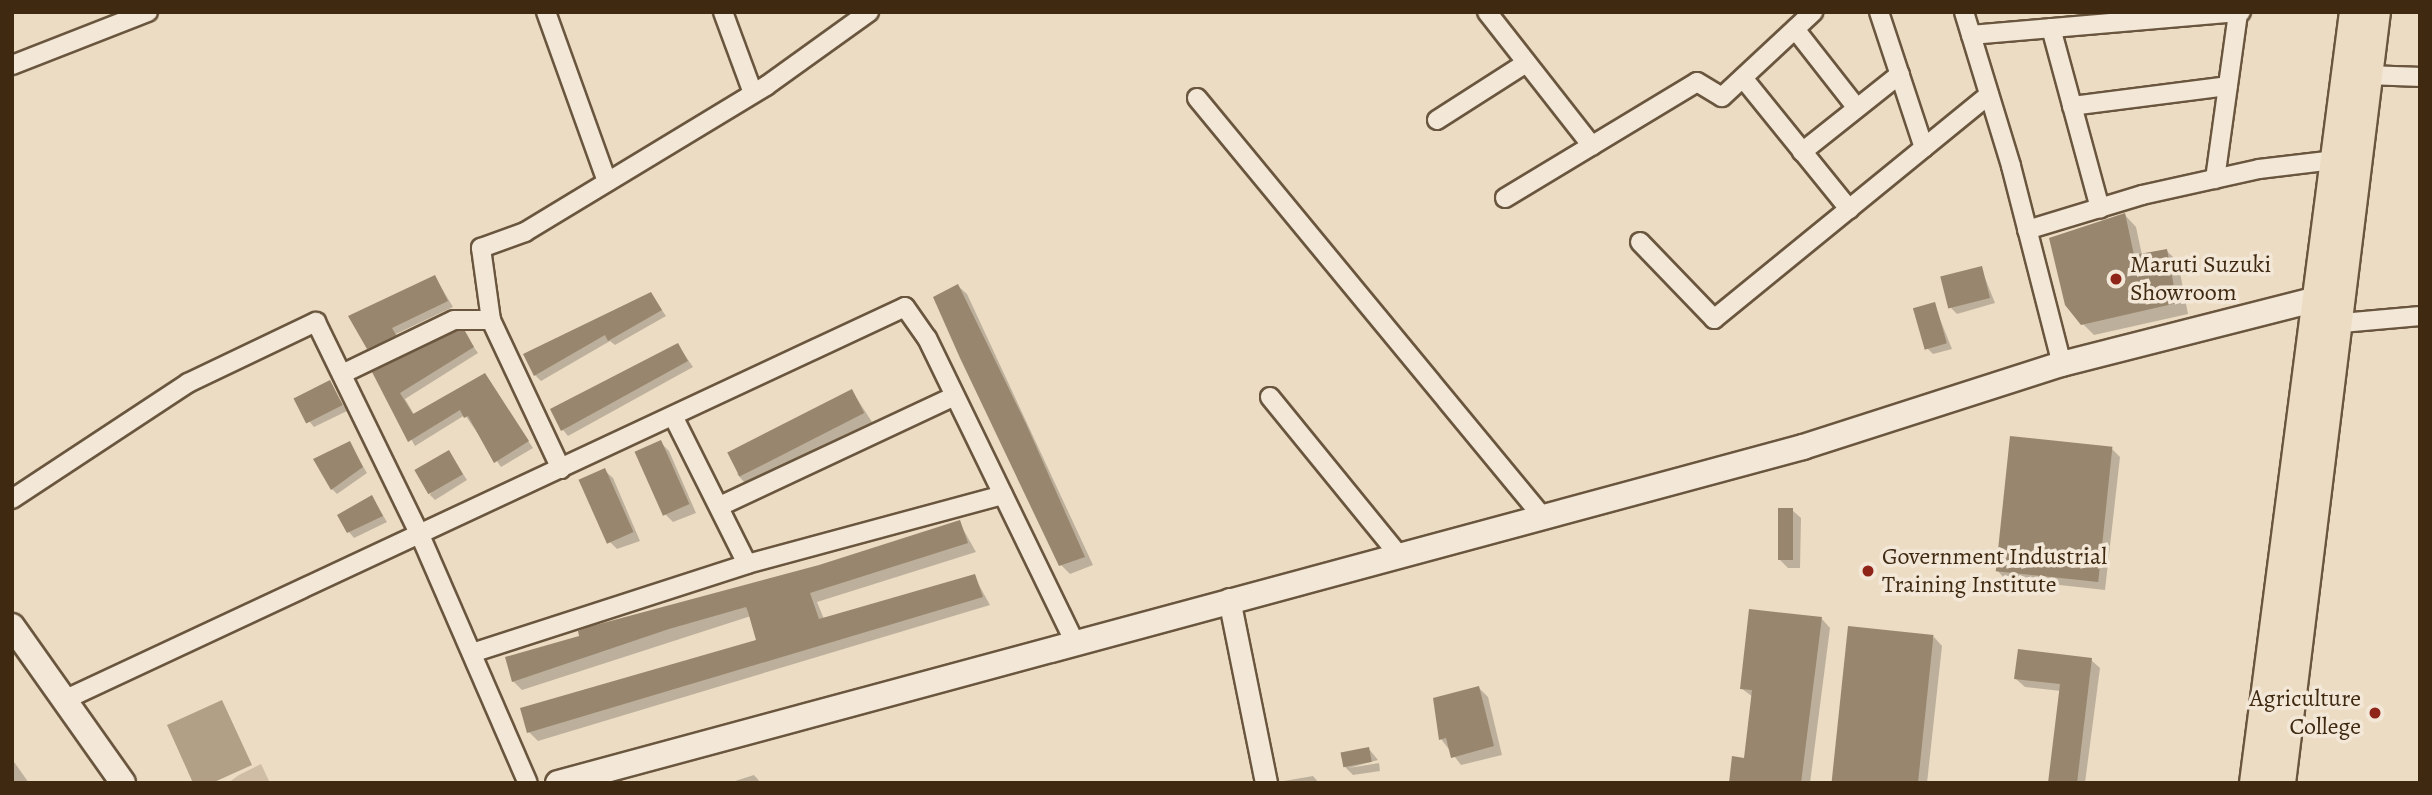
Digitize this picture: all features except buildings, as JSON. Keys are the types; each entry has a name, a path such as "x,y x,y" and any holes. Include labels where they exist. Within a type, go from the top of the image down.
{"highway":[{"path":"2281,783 2335,160 2354,12"},
{"path":"2254,783 2322,316 2368,75 2376,12"}],"main road":[{"path":"558,783 586,779 1228,598 1803,447 2062,364 2322,316"},
{"path":"12,626 123,783"}],"street":[{"path":"12,65 148,12"},
{"path":"546,12 607,181"},
{"path":"723,12 753,93"},
{"path":"561,469 491,320 481,248 525,232 753,93 869,12"},
{"path":"1487,12 1592,146"},
{"path":"1505,198 1697,82 1723,97 1813,12"},
{"path":"1879,12 1924,148"},
{"path":"1964,12 2027,230 2062,364"},
{"path":"1971,34 2186,15 2240,13 2215,179"},
{"path":"2051,28 2101,208"},
{"path":"1795,29 1857,108"},
{"path":"1437,120 1526,62"},
{"path":"1802,152 1900,74"},
{"path":"2368,75 2420,78"},
{"path":"1743,78 1849,209"},
{"path":"2073,106 2228,86"},
{"path":"1640,242 1714,319 1989,95"},
{"path":"1197,98 1542,516"},
{"path":"2027,230 2215,179 2335,160"},
{"path":"64,699 905,307 927,338 1074,641"},
{"path":"2322,316 2420,316"},
{"path":"342,374 454,320 491,320"},
{"path":"12,499 188,383 316,322 420,535 528,783"},
{"path":"720,506 955,396"},
{"path":"1269,397 1398,554"},
{"path":"673,416 747,564"},
{"path":"472,653 747,564 1003,495"},
{"path":"1228,598 1266,783"}],"shaded area":[{"path":"222,700 252,765 212,783 193,783 167,725"},
{"path":"261,764 270,783 228,783 239,775"}],"place":[{"name":"Maruti Suzuki Showroom","path":"2116,279"},
{"name":"Government Industrial Training Institute","path":"1868,571"},
{"name":"Agriculture College","path":"2375,713"}]}
